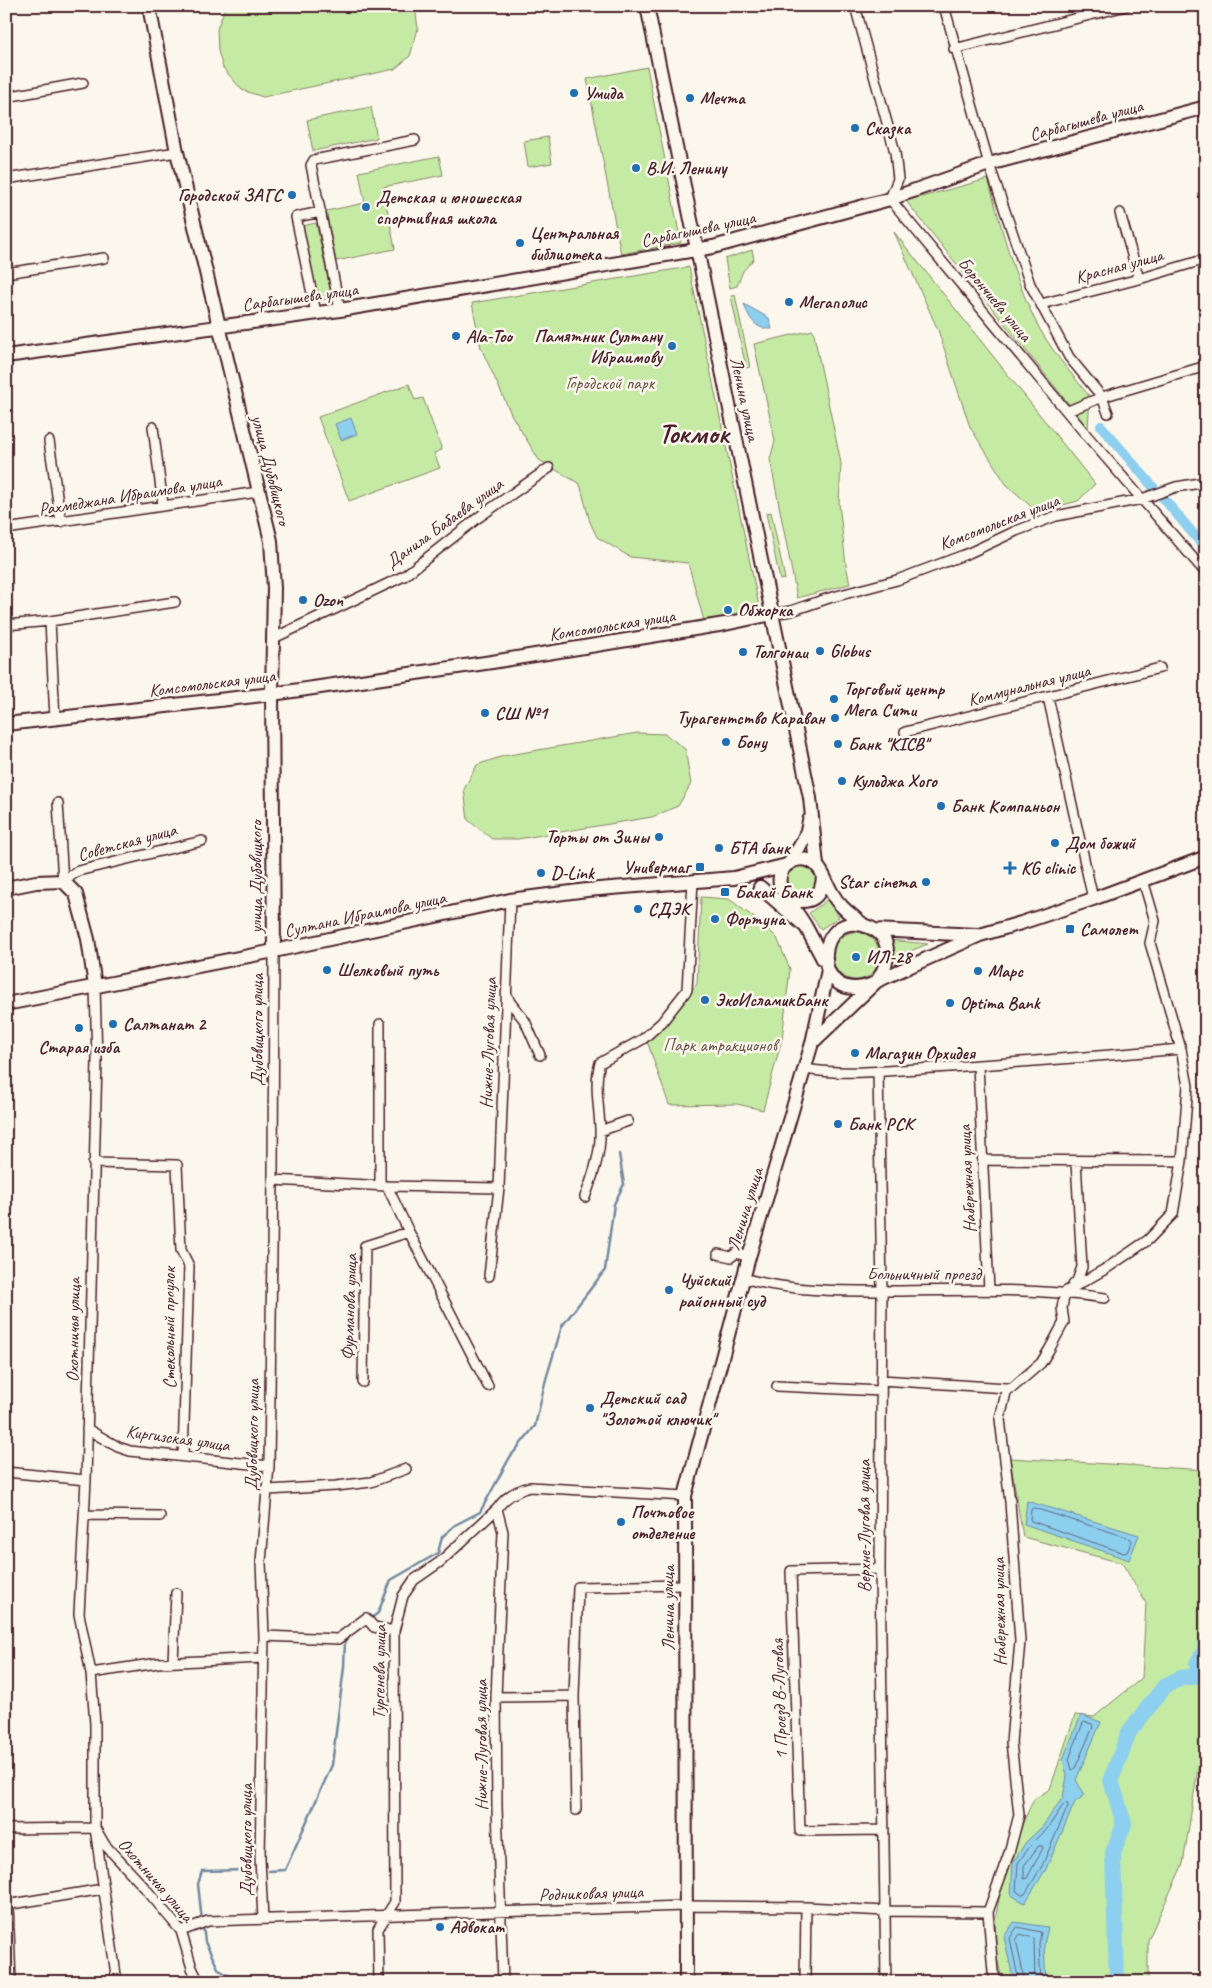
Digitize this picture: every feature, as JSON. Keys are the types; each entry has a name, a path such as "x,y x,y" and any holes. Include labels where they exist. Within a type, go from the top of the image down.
{"main road":[{"name":"улица Дубовицкого","path":"149,6 178,152 218,327 271,540 274,638 272,694 274,951"},
{"name":"Ленина улица","path":"647,6 810,798"},
{"name":"Сарбагышева улица","path":"6,356 340,310 697,250 890,199 989,164 1206,107"},
{"name":"Комсомольская улица","path":"6,724 272,694 492,662 725,624 772,614"},
{"path":"810,798 809,826 799,849 781,873 780,883 817,946 827,968 835,979 844,986 859,988 980,935 1093,899 1206,857"},
{"path":"734,878 800,902 809,901 818,895 822,886 810,798"},
{"path":"761,871 799,849"},
{"path":"734,878 798,859 806,859 820,870 833,896 839,903 884,941 888,955 883,973 812,1043"},
{"name":"Султана Ибраимова улица","path":"6,1004 274,951 510,900 587,890 734,878"},
{"name":"Советская улица","path":"6,888 36,882 63,881 76,894 88,939 95,986"},
{"path":"760,887 806,927"},
{"path":"818,1022 827,968 825,949 835,933 849,925 980,935"},
{"path":"817,946 819,973 818,1022"},
{"name":"Ленина улица","path":"686,1982 685,1496 743,1278 818,1022"}],"street":[{"path":"855,6 894,152 898,179 890,199"},
{"name":"Борончиева улица","path":"944,6 954,49 989,164 1030,284 1069,357 1102,397 1108,413"},
{"path":"954,49 1126,6"},
{"path":"6,97 83,83"},
{"path":"340,310 311,171 314,160 415,140"},
{"path":"6,179 178,152"},
{"name":"Борончиева улица","path":"890,199 1068,412 1206,572"},
{"path":"316,313 296,217 321,212"},
{"path":"1120,213 1139,279"},
{"path":"6,273 104,258"},
{"name":"Красная улица","path":"1041,304 1139,279 1206,259"},
{"path":"1068,412 1102,397 1206,366"},
{"path":"153,427 163,505"},
{"path":"49,441 61,522"},
{"name":"Данила Бабаева улица","path":"274,638 404,576 479,517 549,468"},
{"name":"Комсомольская улица","path":"772,614 791,611 829,598 897,580 1056,516 1142,499 1176,487 1206,482"},
{"name":"Рахмеджана Ибраимова улица","path":"6,529 258,492"},
{"path":"6,625 50,621 175,602"},
{"path":"50,621 55,718"},
{"name":"Коммунальная улица","path":"905,732 1160,668"},
{"path":"1048,697 1093,899"},
{"name":"Советская улица","path":"58,803 63,881"},
{"name":"Советская улица","path":"63,881 78,871 202,841"},
{"path":"1065,1292 1107,1268 1148,1240 1173,1214 1182,1161 1188,1086 1181,1049 1150,942 1155,921 1143,880"},
{"path":"585,1198 594,1167 600,1131 597,1076 600,1063 642,1039 662,1022 687,990 693,881"},
{"name":"Нижне-Луговая улица","path":"489,1276 499,1188 510,900"},
{"name":"Дубовицкого улица","path":"263,1919 260,1858 264,1658 262,1562 269,1466 274,951"},
{"name":"Охотничья улица","path":"95,986 97,1061 86,1480 79,1614 91,1673 94,1724 95,1828 117,1982"},
{"path":"506,992 510,1002 525,1021 540,1055"},
{"path":"380,1024 384,1186 488,1386"},
{"path":"805,1069 819,1071 878,1071 978,1066 1181,1049"},
{"name":"Набережная улица","path":"978,1066 989,1290"},
{"name":"Верхне-Луговая улица","path":"878,1071 882,1291 880,1569 886,1982"},
{"path":"600,1131 628,1121"},
{"path":"983,1160 1182,1161"},
{"path":"881,1380 1012,1388 1042,1363 1064,1322 1062,1308 1065,1292 1078,1281 1082,1267 1076,1161"},
{"name":"Стекольный проулок","path":"93,1163 177,1165 181,1250 189,1266 183,1456"},
{"path":"273,1180 384,1186 499,1188"},
{"name":"Фурманова улица","path":"363,1382 365,1246 408,1232"},
{"path":"718,1254 731,1257 736,1253 749,1257"},
{"name":"Больничный проезд","path":"743,1278 766,1284 823,1290 1065,1292 1105,1298"},
{"path":"777,1386 881,1391"},
{"name":"Набережная улица","path":"997,1982 993,1972 988,1912 1009,1852 1019,1815 1012,1742 1020,1641 1010,1502 1000,1419 1007,1388"},
{"name":"Киргизская улица","path":"87,1429 118,1447 130,1451 269,1466"},
{"path":"268,1490 371,1482 406,1469"},
{"path":"6,1472 86,1480"},
{"name":"Тургенева улица","path":"379,1982 378,1928 395,1902 394,1631 403,1596 414,1580 440,1562 497,1509 501,1502 519,1489 530,1487 685,1496"},
{"name":"Нижне-Луговая улица","path":"497,1509 503,1532 496,1697 496,1807 504,1982"},
{"path":"84,1515 160,1516"},
{"name":"1 Проезд В-Луговая","path":"880,1569 791,1571 800,1831 884,1830"},
{"path":"576,1810 574,1696 578,1587 685,1585"},
{"path":"173,1662 176,1593"},
{"path":"264,1636 338,1639 366,1618 374,1627 394,1631"},
{"path":"91,1673 173,1662 264,1658"},
{"path":"496,1697 574,1696"},
{"path":"6,1829 95,1828"},
{"name":"Охотничья улица","path":"95,1828 105,1846 145,1888 181,1931 192,1968 199,1982"},
{"path":"11,1982 7,1905 103,1890"},
{"name":"Родниковая улица","path":"181,1931 208,1921 685,1906 988,1912"},
{"path":"805,1982 806,1907"}],"green space":[{"path":"228,6 415,6 418,29 410,56 395,69 263,97 242,90 223,68 218,51 217,29 225,8"},
{"path":"647,67 681,243 621,254 587,79"},
{"path":"371,107 377,138 313,151 307,120"},
{"path":"548,137 552,163 528,167 524,141"},
{"name":"Детская и юношеская спортивная школа","path":"439,156 443,175 383,187 395,249 336,261 326,211 365,203 359,172"},
{"path":"988,179 1014,267 1034,318 1067,369 1090,397 1088,428 906,201"},
{"path":"316,223 332,298 317,301 302,226"},
{"path":"894,232 1095,484 1078,501 1037,512 1006,484 970,427 938,330"},
{"path":"752,250 754,259 743,271 737,286 730,288 725,259"},
{"name":"Городской парк","path":"689,267 760,611 704,621 688,563 630,557 597,537 590,522 580,484 539,460 512,416 481,348 472,303"},
{"path":"735,295 750,367 746,368 731,296"},
{"path":"813,330 841,463 839,503 850,584 797,598 770,459 775,441 754,344"},
{"path":"409,384 415,400 423,398 442,450 434,453 440,468 349,501 318,417"},
{"path":"771,512 785,579 780,580 766,513"},
{"path":"637,733 665,734 685,749 691,784 678,806 652,817 518,839 492,839 468,820 464,789 477,765 503,756"},
{"path":"801,865 812,869 816,880 812,891 801,895 790,891 786,880 790,869"},
{"name":"Парк атракционов","path":"701,897 729,899 764,925 777,938 790,969 782,1039 763,1110 737,1104 669,1105 647,1041 697,984"},
{"path":"827,900 839,917 821,929 809,913"},
{"path":"856,932 865,934 873,939 878,947 880,956 878,965 873,973 865,978 856,980 847,978 839,973 834,965 832,956 834,947 839,939 847,934"},
{"path":"890,940 928,944 893,958 893,948"},
{"path":"1010,1458 1206,1470 1206,1685 1202,1743 1183,1864 1148,1940 1148,1982 1003,1982 997,1959 995,1921 1002,1882 1024,1820 1034,1799 1050,1789 1075,1715 1094,1717 1142,1678 1146,1603 1122,1563 1023,1537"}],"water":[{"path":"744,304 769,318 772,329 766,329 757,325 748,314"},
{"path":"351,418 357,434 341,440 335,424"},
{"path":"1027,1501 1139,1535 1129,1560 1024,1524"},
{"path":"1081,1715 1101,1722 1076,1780 1085,1795 1075,1802 1046,1869 1025,1903 1011,1895 1013,1862 1026,1842 1043,1826 1063,1797 1067,1776 1063,1759"},
{"path":"1014,1922 1048,1927 1044,1945 1046,1982 1014,1982 1004,1937"}],"waterway":[{"path":"1101,426 1154,488"},
{"path":"1164,499 1206,549"},
{"path":"370,1619 378,1613 391,1580 438,1553 442,1537 455,1525 480,1512 510,1457 535,1426 546,1379 562,1326 605,1270 614,1204 624,1184 619,1154"},
{"path":"269,1871 285,1870 332,1765 344,1667 345,1640 358,1629"},
{"path":"1117,1982 1113,1853 1124,1824 1111,1780 1129,1732 1165,1686 1181,1678 1199,1676 1197,1664 1204,1652 1206,1642"},
{"path":"202,1921 198,1884 202,1871 248,1870"},
{"path":"203,1926 205,1942 219,1970 240,1982"}],"place":[{"name":"Умида","path":"574,93"},
{"name":"Мечта","path":"690,98"},
{"name":"Сказка","path":"855,128"},
{"name":"В.И. Ленину","path":"636,168"},
{"name":"Городской ЗАГС","path":"292,195"},
{"name":"Детская и юношеская спортивная школа","path":"366,207"},
{"name":"Центральная библиотека","path":"520,243"},
{"name":"Мегаполис","path":"789,302"},
{"name":"Ala-Too","path":"456,336"},
{"name":"Памятник Султану Ибраимову","path":"672,346"},
{"name":"Ozon","path":"303,600"},
{"name":"Обжорка","path":"728,610"},
{"name":"Globus","path":"820,651"},
{"name":"Толгонаи","path":"743,652"},
{"name":"Торговый центр Мега Сити","path":"834,699"},
{"name":"СШ №1","path":"485,713"},
{"name":"Турагентство Караван","path":"835,718"},
{"name":"Бону","path":"726,742"},
{"name":"Банк \"KICB\"","path":"838,744"},
{"name":"Кульджа Хого","path":"842,781"},
{"name":"Банк Компаньон","path":"941,806"},
{"name":"Торты от Зины","path":"659,837"},
{"name":"Дом божий","path":"1055,843"},
{"name":"БТА банк","path":"719,848"},
{"name":"Универмаг","path":"700,867"},
{"name":"KG clinic","path":"1010,868"},
{"name":"D-Link","path":"541,873"},
{"name":"Star cinema","path":"926,882"},
{"name":"Бакай Банк","path":"725,892"},
{"name":"СДЭК","path":"638,909"},
{"name":"Фортуна","path":"715,919"},
{"name":"Самолет","path":"1070,929"},
{"name":"ИЛ-28","path":"856,957"},
{"name":"Шелковый путь","path":"327,970"},
{"name":"Марс","path":"978,971"},
{"name":"ЭкоИсламикБанк","path":"705,1000"},
{"name":"Optima Bank","path":"950,1003"},
{"name":"Салтанат 2","path":"113,1024"},
{"name":"Старая изба","path":"79,1028"},
{"name":"Магазин Орхидея","path":"855,1053"},
{"name":"Банк РСК","path":"838,1124"},
{"name":"Чуйский районный суд","path":"669,1290"},
{"name":"Детский сад \"Золотой ключик\"","path":"590,1408"},
{"name":"Почтовое отделение","path":"621,1522"},
{"name":"Адвокат","path":"440,1927"}],"district":[{"name":"Токмок","path":"694,433"}]}
